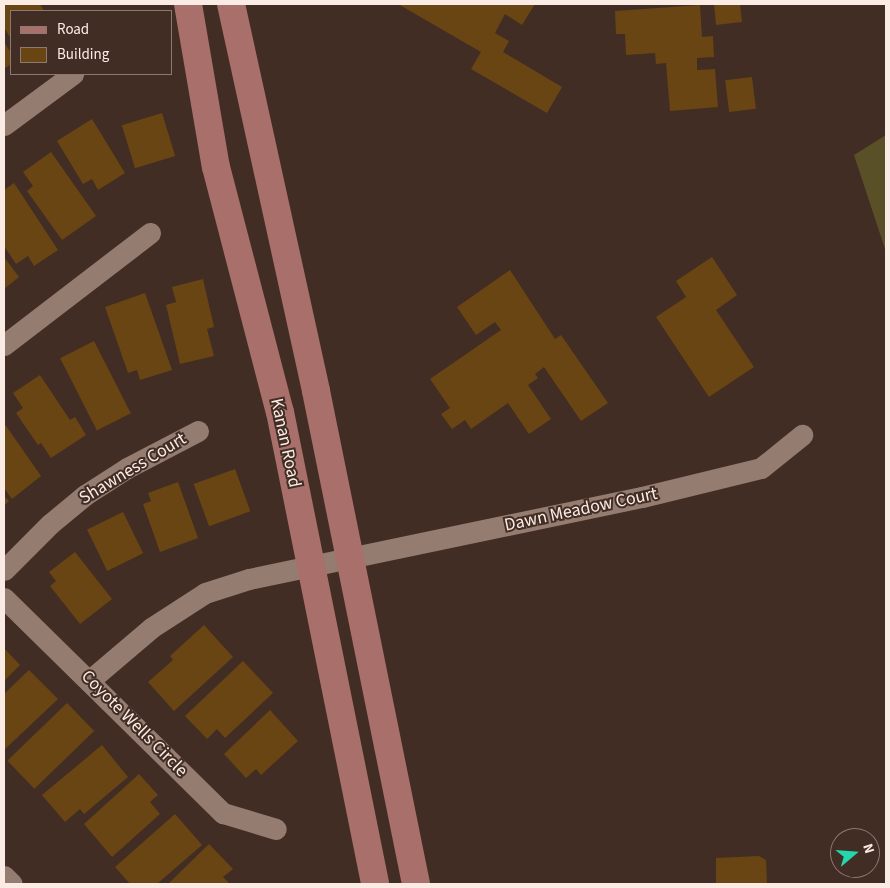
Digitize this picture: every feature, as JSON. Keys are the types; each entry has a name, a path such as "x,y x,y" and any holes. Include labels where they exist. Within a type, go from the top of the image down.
{"main road":[{"name":"Kanan Road","path":"188,4 216,167 280,412 375,884"},
{"path":"231,4 316,392 416,884"}],"street":[{"path":"4,126 72,75"},
{"path":"4,344 150,232"},
{"name":"Shawness Court","path":"4,570 85,495 127,468 198,431"},
{"name":"Dawn Meadow Court","path":"90,680 151,628 205,593 249,579 349,560 761,468 802,435"},
{"name":"Coyote Wells Circle","path":"4,598 90,680 223,813 276,829"},
{"path":"4,876 12,884"}],"shaded area":[{"path":"886,135 886,252 854,155"}],"building":[{"path":"4,4 40,4 43,10 10,10 10,37 4,27"},
{"path":"398,4 535,4 522,25 505,14 495,33 509,41 503,52 562,87 547,113 471,69 481,52"},
{"path":"714,4 740,4 742,22 716,25"},
{"path":"700,5 702,37 713,36 714,57 697,58 697,70 715,69 718,107 670,111 666,63 656,64 655,53 626,55 625,34 616,34 615,11"},
{"path":"4,42 10,51 10,65 4,69"},
{"path":"752,77 756,109 729,112 725,80"},
{"path":"162,113 175,156 135,168 122,125"},
{"path":"92,119 125,173 98,190 92,179 83,184 57,141"},
{"path":"51,152 96,216 62,240 27,191 33,186 23,172"},
{"path":"14,183 58,250 34,266 28,256 16,264 4,246 4,190"},
{"path":"4,257 19,277 4,289"},
{"path":"712,257 737,295 716,310 754,367 709,397 656,317 686,297 676,281"},
{"path":"510,270 555,339 561,335 608,403 581,421 544,367 535,374 538,378 528,385 551,419 529,434 508,403 471,429 465,420 452,429 441,414 450,408 430,379 501,330 495,322 476,335 457,307"},
{"path":"203,279 214,327 207,329 214,356 180,364 166,305 176,302 172,287"},
{"path":"145,293 172,370 140,380 137,370 128,373 105,307"},
{"path":"94,341 131,413 97,430 60,358"},
{"path":"40,375 70,420 75,417 86,435 51,458 41,443 38,445 16,413 23,408 13,393"},
{"path":"4,423 41,476 12,499 4,488"},
{"path":"235,469 250,511 209,526 194,484"},
{"path":"178,482 198,538 160,552 143,504 151,501 148,493"},
{"path":"4,496 9,501 4,506"},
{"path":"123,512 143,553 107,571 87,530"},
{"path":"75,552 112,599 80,624 50,586 56,581 49,572"},
{"path":"204,625 233,657 174,711 148,682 173,660 170,656"},
{"path":"4,648 20,665 4,681"},
{"path":"243,661 273,693 225,738 217,729 207,739 185,716"},
{"path":"29,670 58,699 4,750 4,694"},
{"path":"67,703 94,731 34,789 7,761"},
{"path":"270,710 298,741 261,775 256,769 246,778 224,754"},
{"path":"102,745 128,777 84,814 80,809 65,822 42,795"},
{"path":"139,774 158,795 150,802 160,814 112,857 84,824"},
{"path":"175,814 202,845 157,884 130,884 115,867"},
{"path":"209,844 233,869 223,877 230,884 168,884"},
{"path":"759,856 766,860 767,884 716,884 716,858"}]}
